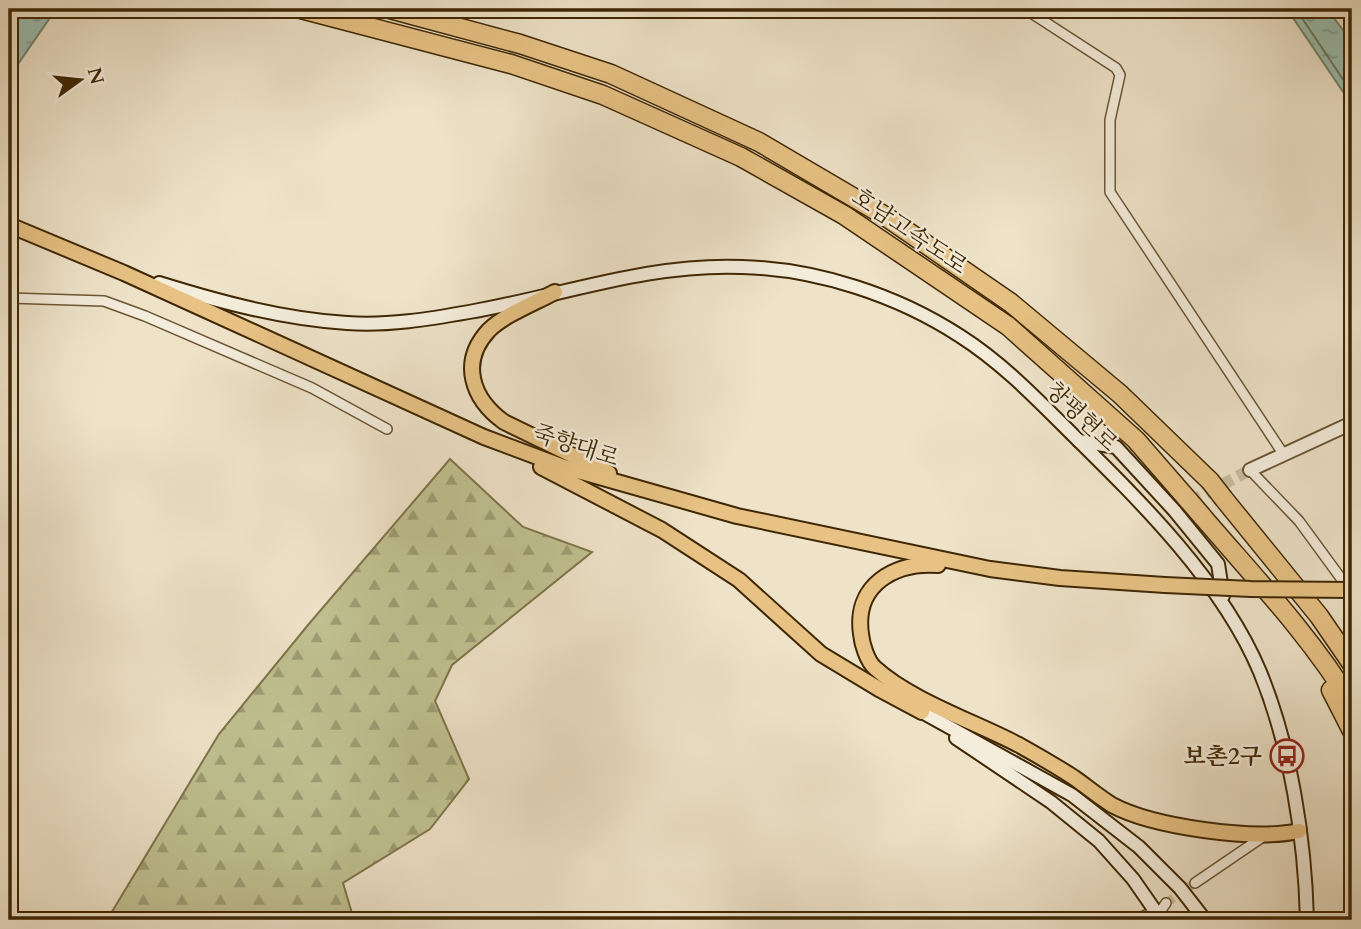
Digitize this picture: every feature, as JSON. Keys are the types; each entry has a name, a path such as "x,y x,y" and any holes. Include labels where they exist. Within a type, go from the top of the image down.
{"highway":[{"name":"호남고속도로","path":"302,9 511,64 603,94 741,157 844,215 1008,326 1136,440 1292,618 1331,670 1352,704"},
{"name":"호남고속도로","path":"390,9 520,44 611,74 759,142 885,216 1011,303 1120,394 1210,481 1319,616 1352,664"},
{"path":"1255,578 1327,681 1352,731"}],"main road":[{"name":"죽향대로","path":"9,225 124,273 484,437 564,467 652,493 762,521 990,569 1060,578 1165,585 1352,592"},
{"name":"창평현로","path":"124,273 206,298 272,313 349,324 404,321 471,312 662,270 707,266 766,268 825,279 876,295 925,316 960,336 1009,375 1079,441 1156,519 1186,555 1236,625 1260,671 1283,739 1306,871 1307,920"},
{"path":"555,292 491,328 479,343 473,360 472,379 478,396 489,411 504,422 652,493"},
{"path":"1250,470 1352,423"},
{"path":"484,437 662,530 739,580 821,654 879,689 1072,795 1139,847 1180,888 1205,920"},
{"path":"1079,441 1116,447 1174,510 1218,564 1226,611"},
{"path":"990,569 925,564 898,568 882,578 868,593 859,619 861,640 872,665 894,683 1030,751 1113,805 1150,819 1189,828 1264,836 1299,831"},
{"path":"922,712 969,748 1051,802 1099,841 1133,879 1162,918"}],"street":[{"path":"1025,9 1116,68 1120,75 1110,120 1110,191 1283,455"},
{"path":"9,298 104,301 312,388 387,429"},
{"path":"1250,470 1299,521 1352,592"},
{"path":"1195,883 1264,836"},
{"path":"1134,920 1146,915 1162,918 1167,903"}],"green space":[{"path":"450,459 523,527 592,552 452,665 435,701 469,779 430,829 343,883 354,920 107,920 219,734"}],"water":[{"path":"22,9 56,9 9,77 9,29"},
{"path":"1287,9 1327,9 1352,42 1352,105"}],"tunnel":[{"path":"1174,510 1250,470"},
{"path":"1166,903 1195,883"}],"place":[{"name":"보촌2구","path":"1287,756"}]}
